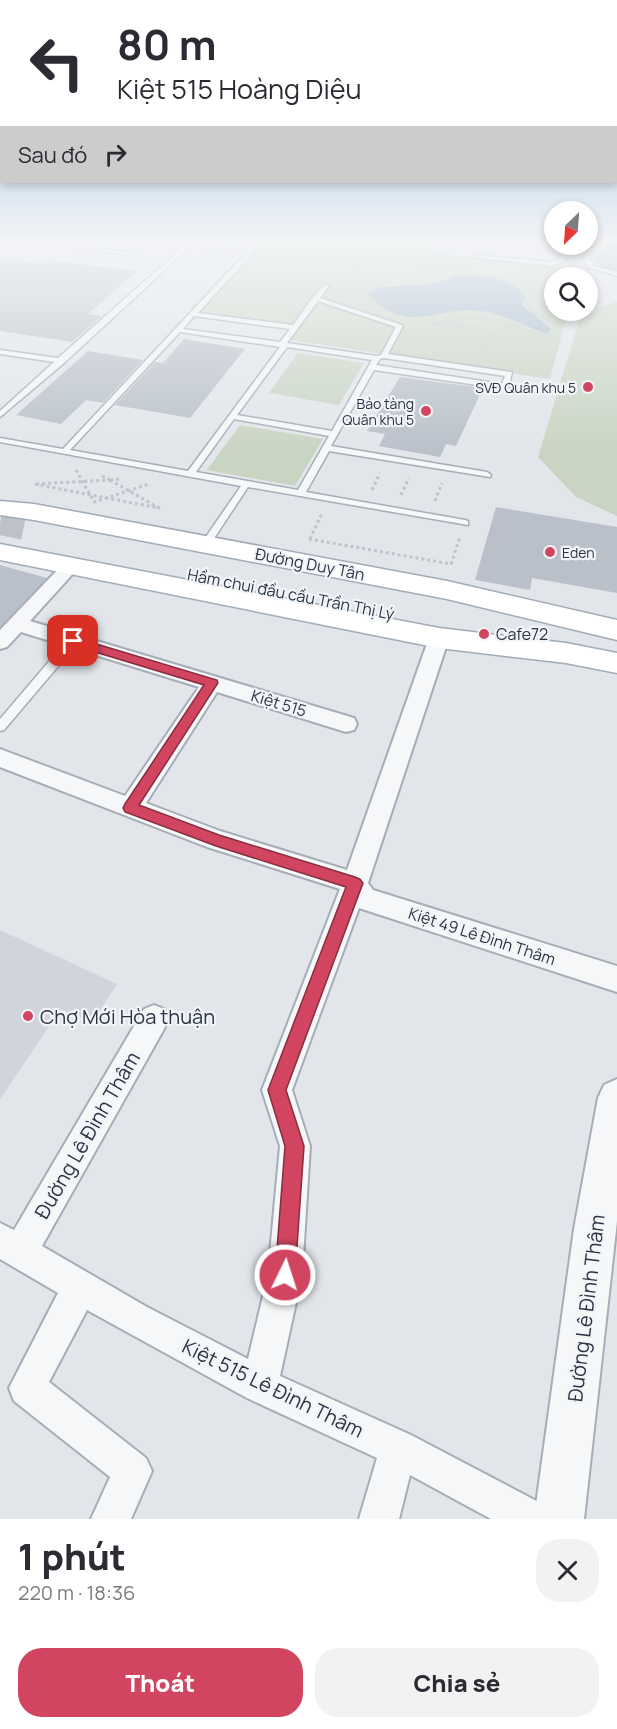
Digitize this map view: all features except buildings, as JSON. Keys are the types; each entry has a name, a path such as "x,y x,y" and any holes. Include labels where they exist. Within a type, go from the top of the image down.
{"main road":[{"name":"Đường Duy Tân","path":"0,508 34,512 447,590 617,630"},
{"path":"13,540 70,567 439,638 566,653 617,663"},
{"name":"Hầm chui đầu cầu Trần Thị Lý","path":"13,540 448,608 572,621"},
{"name":"Hầm chui đầu cầu Trần Thị Lý","path":"13,540 444,623 566,653"}],"street":[{"path":"0,642 70,567"},
{"name":"Kiệt 515","path":"17,624 346,724"},
{"path":"260,1385 285,1275 295,1146 277,1090 355,883 439,638"},
{"path":"130,808 212,683"},
{"path":"0,758 216,840 355,883"},
{"name":"Kiệt 49 Lê Đình Thâm","path":"355,883 359,894 364,899 617,979"},
{"name":"Đường Lê Đình Thâm","path":"10,1246 154,1019"},
{"name":"Đường Lê Đình Thâm","path":"559,1519 595,1229 617,1098"},
{"name":"Kiệt 515 Lê Đình Thâm","path":"10,1246 135,1319 260,1385 398,1448 530,1519"},
{"path":"80,1287 27,1388 133,1471 111,1519"},
{"path":"379,1519 398,1448"}],"lane":[{"path":"0,415 114,313"},
{"path":"190,474 285,345 283,342 304,313"},
{"path":"300,494 372,367 400,327 365,313"},
{"path":"64,452 193,314 293,327"},
{"path":"178,330 509,374 505,387 372,367"},
{"path":"0,352 61,361"},
{"path":"234,417 334,434"},
{"path":"0,440 465,523"},
{"path":"326,448 487,475"},
{"path":"206,544 246,484"},
{"path":"0,727 73,641"}],"path":[{"path":"376,316 379,313"},
{"path":"400,327 458,319 486,319 517,326 547,337 558,332 557,328 535,313"},
{"path":"492,333 517,326 538,315"},
{"path":"474,327 486,319"},
{"path":"427,323 487,329 492,333"},
{"path":"480,370 492,333"},
{"path":"364,505 387,458"},
{"path":"394,511 416,463"},
{"path":"75,467 94,502 158,481"},
{"path":"428,517 448,469"},
{"path":"100,475 110,480 131,490 159,508 34,484 83,482 110,480 121,479"},
{"path":"309,539 330,499"},
{"path":"299,537 452,564 465,523"}],"shaded area":[{"name":"Chợ Mới Hòa thuận","path":"0,930 117,984 92,1023 61,1009 0,1099"}],"green space":[{"path":"208,313 544,313 544,321 565,321 550,379 291,340 300,327"},
{"name":"SVĐ Quân khu 5","path":"598,313 617,313 617,516 576,497 538,457 579,321 598,321"},
{"path":"298,353 364,363 339,405 269,393"},
{"path":"240,425 323,439 295,486 207,470"}],"water":[{"path":"394,313 446,313 424,317"},
{"path":"490,313 532,313 550,328 548,334"}],"tunnel":[{"path":"0,523 25,528"}],"place":[{"name":"SVĐ Quân khu 5","path":"588,387"},
{"name":"Bảo tàng Quân khu 5","path":"426,411"},
{"name":"Eden","path":"550,552"},
{"name":"Cafe72","path":"484,634"},
{"name":"Chợ Mới Hòa thuận","path":"28,1016"}],"route":[{"path":"73,641 212,683 130,808 216,840 355,883 277,1090 295,1146 285,1275"}]}
